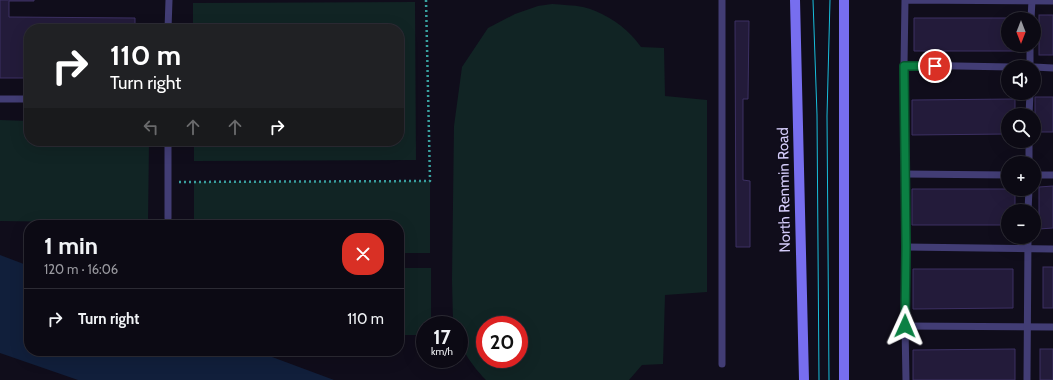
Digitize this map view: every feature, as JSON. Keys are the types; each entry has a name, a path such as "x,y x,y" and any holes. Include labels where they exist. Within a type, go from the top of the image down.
{"main road":[{"name":"North Renmin Road","path":"795,0 804,380"},
{"path":"844,0 844,380"}],"lane":[{"path":"168,24 169,0"},
{"path":"722,0 722,364"},
{"path":"906,380 905,0 1053,1"},
{"path":"1031,12 1032,1"},
{"path":"904,66 1001,67"},
{"path":"1041,67 1053,68"},
{"path":"0,99 24,99"},
{"path":"168,146 168,218"},
{"path":"905,174 1001,175"},
{"path":"1041,175 1053,175"},
{"path":"1027,380 1028,244"},
{"path":"906,247 1053,249"},
{"path":"905,326 1053,327"}],"path":[{"path":"168,182 430,181 426,0"}],"green space":[{"path":"415,2 416,160 194,161 194,146 404,146 404,24 193,24 193,3"},
{"path":"552,4 583,7 602,14 615,21 626,30 641,47 664,48 665,96 707,100 707,292 665,295 663,364 642,365 629,380 486,380 474,366 468,358 468,316 453,316 454,126 462,67 488,28 515,14 538,6"},
{"path":"0,120 24,121 24,146 149,146 148,220 0,221"},
{"path":"430,181 430,253 404,253 404,220 194,220 194,182"},
{"path":"404,268 431,268 431,316 416,316 416,335 404,335"}],"water":[{"path":"0,255 24,264 24,356 269,356 334,380 78,380 0,353"}],"building":[{"path":"0,0 34,0 9,1 9,17 135,18 135,24 24,24 24,78 0,78"},
{"path":"1041,15 1053,15 1053,55 1039,55 1039,52 1041,52"},
{"path":"914,18 1001,18 1001,51 914,51"},
{"path":"735,21 749,21 748,99 743,99 743,180 750,181 750,247 736,247"},
{"path":"1041,97 1053,97 1053,132 1041,132 1041,108 1035,108 1035,100 1041,100"},
{"path":"912,100 1015,100 1015,108 1001,108 1001,134 912,135"},
{"path":"1053,186 1053,228 1041,229 1041,204 1039,204 1039,196 1041,196 1041,187"},
{"path":"912,189 1001,189 1001,196 1015,196 1015,204 1001,204 1001,225 912,225"},
{"path":"1043,267 1053,267 1053,308 1043,308"},
{"path":"913,269 1013,269 1013,308 913,309"},
{"path":"1015,349 1015,380 913,380 913,350"},
{"path":"1040,349 1053,349 1053,380 1040,380"}],"tram line":[{"path":"813,0 817,115 819,380"},
{"path":"829,380 827,116 830,0"}],"route":[{"path":"905,326 906,247 904,66 935,66"}]}
